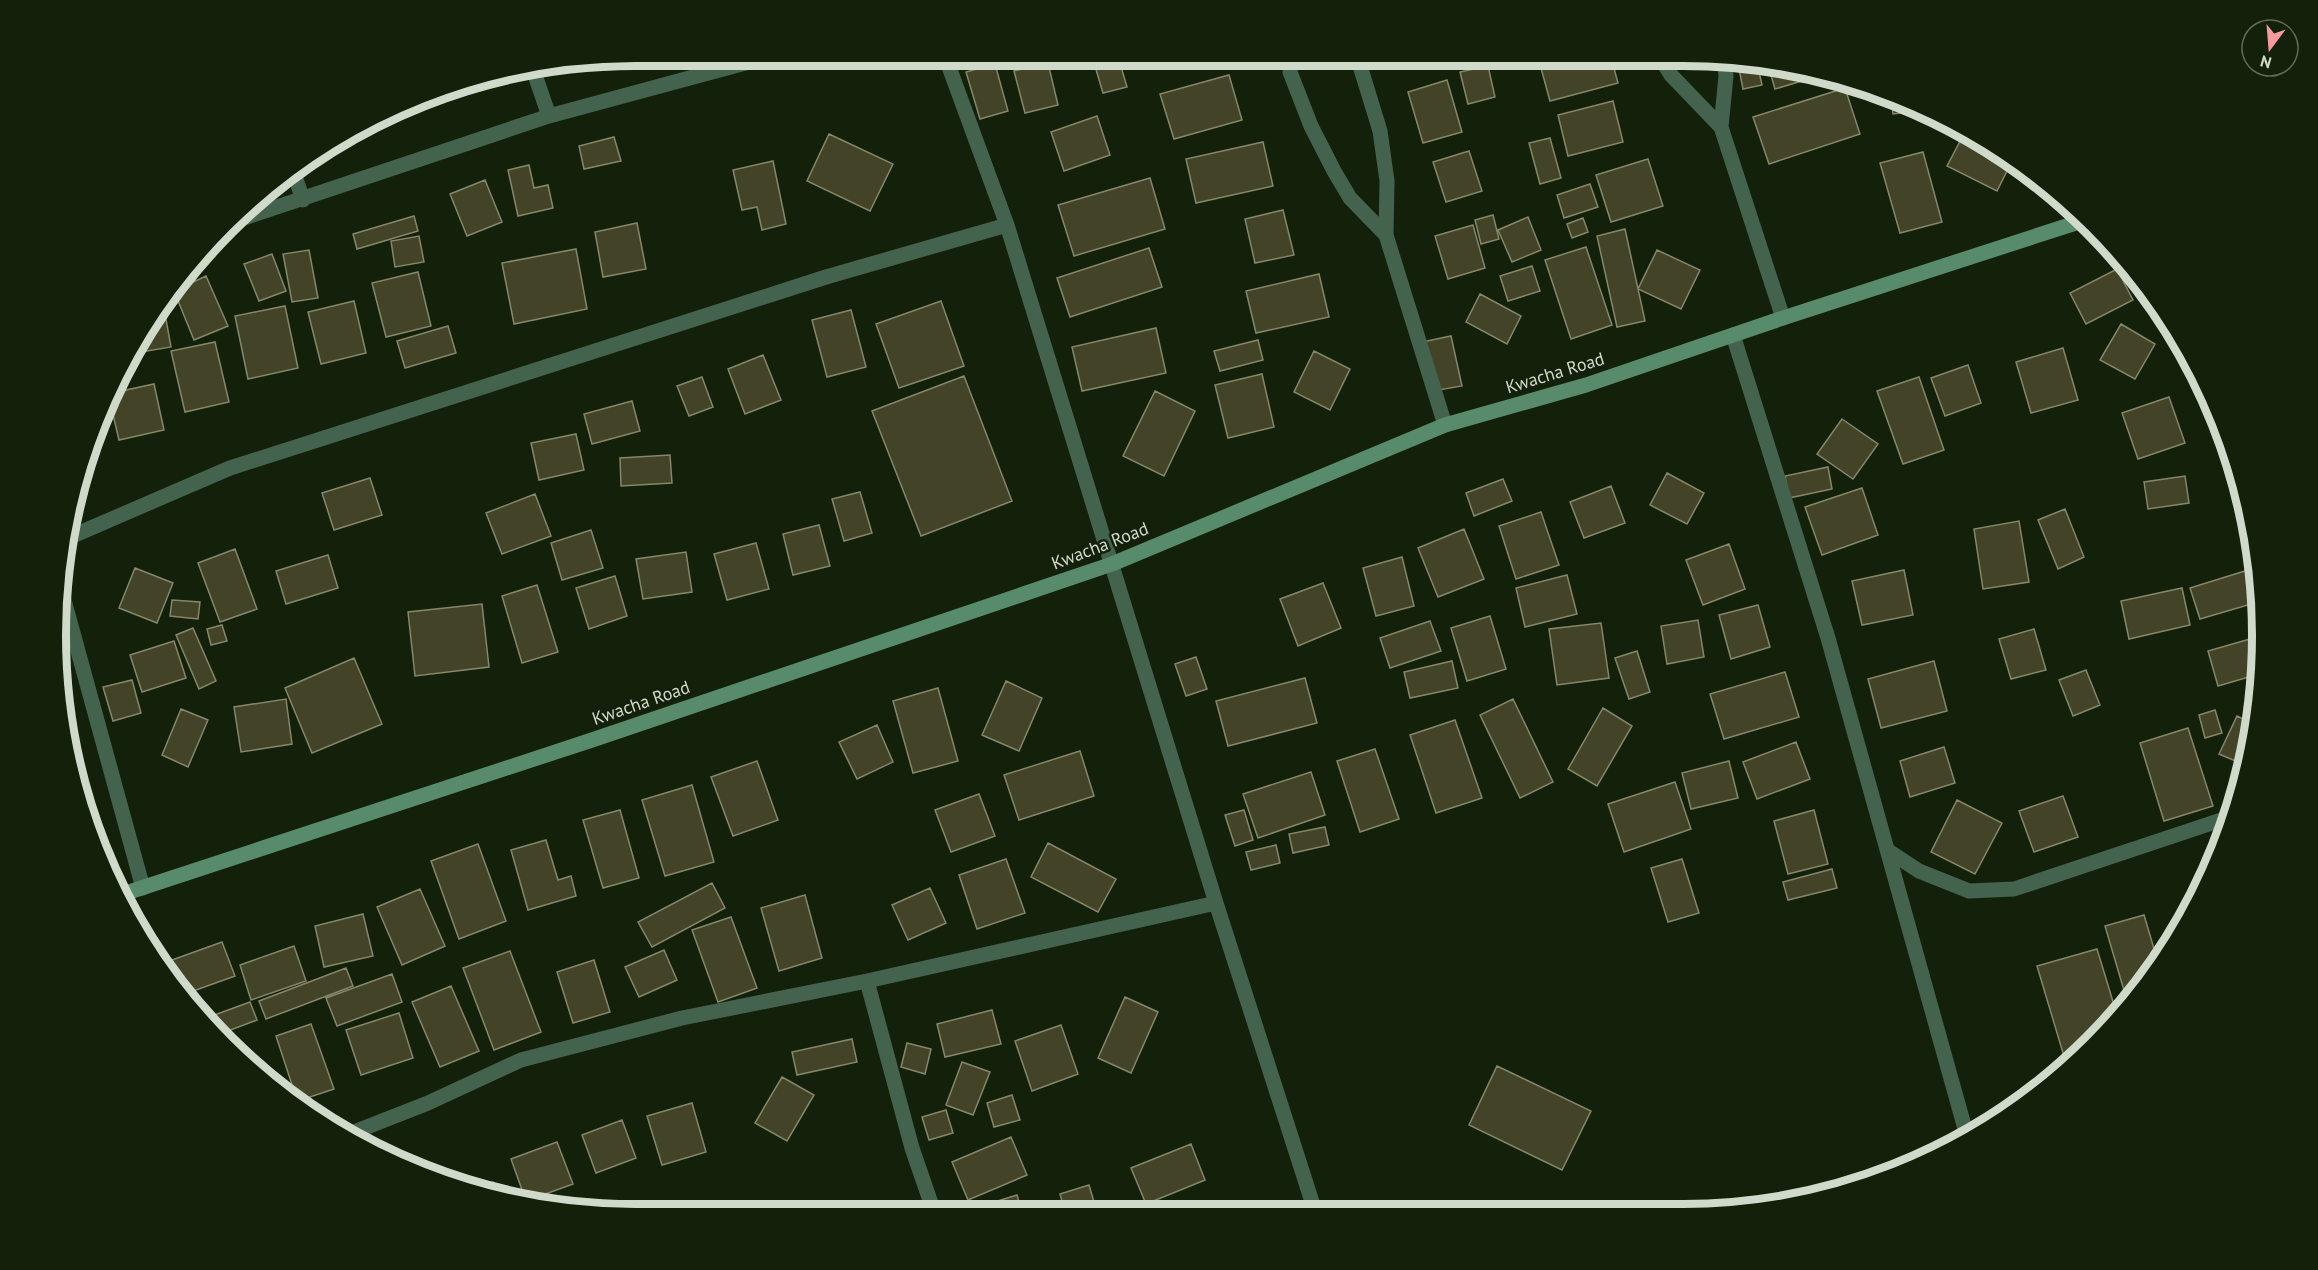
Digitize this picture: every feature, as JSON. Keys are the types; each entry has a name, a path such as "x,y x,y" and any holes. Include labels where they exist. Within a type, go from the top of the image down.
{"main road":[{"name":"Kwacha Road","path":"128,893 603,737 1112,564 1445,425 1586,385 2075,223"}],"street":[{"path":"250,216 549,116 734,66"},
{"path":"949,66 1006,225 1216,903 1313,1204"},
{"path":"1291,66 1290,72 1311,126 1334,171 1350,198 1386,235"},
{"path":"1360,66 1380,131 1387,181 1386,235 1445,425"},
{"path":"1666,66 1671,75 1721,127"},
{"path":"1725,68 1721,127 1783,318"},
{"path":"535,75 549,116"},
{"path":"296,179 303,200"},
{"path":"75,535 230,468 815,280 1006,225"},
{"path":"1734,335 1828,638 1965,1129"},
{"path":"67,610 143,888"},
{"path":"1887,850 1919,871 1969,891 2014,889 2221,820"},
{"path":"356,1131 428,1103 521,1060 682,1018 867,981 1216,903"},
{"path":"867,981 912,1148 930,1204"}],"building":[{"path":"996,66 1008,111 980,119 966,72"},
{"path":"1035,66 1049,66 1058,105 1025,113 1014,71"},
{"path":"1095,66 1121,66 1127,87 1103,93"},
{"path":"1488,66 1495,97 1468,104 1460,72"},
{"path":"1540,66 1613,66 1618,83 1550,101"},
{"path":"1739,69 1759,71 1762,85 1743,89"},
{"path":"1770,73 1806,80 1775,89"},
{"path":"1229,75 1242,120 1174,139 1160,94"},
{"path":"1447,80 1462,132 1423,143 1408,92"},
{"path":"1842,89 1846,90 1860,134 1769,164 1753,117"},
{"path":"1613,101 1623,142 1568,156 1558,115"},
{"path":"1892,106 1908,112 1893,114"},
{"path":"1097,116 1110,155 1064,171 1051,132"},
{"path":"829,134 893,164 870,211 807,181"},
{"path":"614,137 621,161 584,169 579,146"},
{"path":"1550,138 1561,178 1540,184 1529,143"},
{"path":"1961,139 2008,169 1997,191 1947,166"},
{"path":"1263,142 1273,186 1196,203 1186,159"},
{"path":"1469,151 1482,191 1446,202 1433,162"},
{"path":"1923,152 1942,222 1900,233 1880,163"},
{"path":"1648,159 1663,206 1611,222 1596,175"},
{"path":"773,161 786,224 762,230 757,207 742,210 733,170"},
{"path":"529,165 534,188 548,185 553,208 518,216 508,170"},
{"path":"1150,178 1165,229 1074,256 1058,205"},
{"path":"485,180 502,222 467,236 450,194"},
{"path":"1590,184 1598,207 1564,218 1557,195"},
{"path":"1283,210 1294,255 1255,263 1245,219"},
{"path":"1493,215 1499,239 1481,244 1475,220"},
{"path":"414,216 418,231 357,249 353,234"},
{"path":"1528,217 1541,250 1512,262 1498,230"},
{"path":"1583,218 1588,232 1572,238 1567,224"},
{"path":"637,223 646,269 603,277 595,232"},
{"path":"1473,225 1485,268 1448,279 1435,236"},
{"path":"1625,229 1645,321 1617,327 1597,236"},
{"path":"419,236 424,262 395,267 391,241"},
{"path":"1586,247 1612,325 1571,339 1545,260"},
{"path":"1149,248 1162,287 1070,317 1057,278"},
{"path":"576,249 587,309 514,324 502,263"},
{"path":"309,250 318,298 292,302 283,254"},
{"path":"1657,250 1700,270 1681,309 1638,289"},
{"path":"272,254 286,291 259,301 244,264"},
{"path":"1532,266 1540,291 1508,301 1500,276"},
{"path":"2117,269 2133,300 2086,324 2070,293"},
{"path":"418,272 431,326 386,337 372,283"},
{"path":"1319,274 1329,317 1256,333 1246,291"},
{"path":"206,276 228,326 194,340 177,298 187,285"},
{"path":"1480,294 1521,316 1507,344 1466,322"},
{"path":"354,301 366,353 321,364 308,312"},
{"path":"941,301 964,366 899,388 876,324"},
{"path":"285,306 298,368 248,379 235,316"},
{"path":"851,310 866,367 827,377 812,320"},
{"path":"165,315 171,347 141,352"},
{"path":"2121,324 2155,344 2135,379 2100,360"},
{"path":"448,326 456,353 405,368 397,341"},
{"path":"1156,328 1166,373 1082,391 1072,347"},
{"path":"1451,336 1462,386 1433,391 1422,342"},
{"path":"1258,340 1263,360 1220,371 1214,351"},
{"path":"215,342 229,402 185,412 171,351"},
{"path":"2063,348 2078,400 2031,413 2016,362"},
{"path":"1314,351 1350,369 1330,410 1294,392"},
{"path":"763,355 781,400 745,414 728,369"},
{"path":"1968,365 1981,403 1945,416 1931,378"},
{"path":"1262,374 1274,427 1228,438 1215,385"},
{"path":"964,376 1012,501 921,536 872,411"},
{"path":"702,377 713,407 689,416 677,386"},
{"path":"1919,377 1944,450 1903,464 1877,391"},
{"path":"154,384 164,430 119,440 112,410 121,391"},
{"path":"1155,391 1195,411 1164,476 1123,456"},
{"path":"2169,397 2185,443 2138,459 2122,413"},
{"path":"632,401 640,431 592,444 584,414"},
{"path":"1842,419 1878,444 1853,479 1817,454"},
{"path":"576,434 584,470 539,480 531,443"},
{"path":"670,455 672,483 621,486 620,458"},
{"path":"1828,467 1832,489 1789,498 1785,476"},
{"path":"1667,473 1704,493 1687,524 1650,505"},
{"path":"2185,476 2189,503 2148,509 2144,482"},
{"path":"370,478 382,515 334,530 322,493"},
{"path":"1503,479 1512,501 1474,516 1466,493"},
{"path":"1611,486 1625,523 1584,538 1570,502"},
{"path":"1862,488 1878,535 1822,555 1805,507"},
{"path":"860,492 872,533 844,541 832,499"},
{"path":"535,494 551,536 502,554 486,513"},
{"path":"2065,509 2084,557 2058,569 2038,520"},
{"path":"1541,512 1559,565 1516,579 1499,526"},
{"path":"2019,521 2029,582 1983,589 1974,529"},
{"path":"819,525 830,566 793,575 783,534"},
{"path":"1464,529 1484,579 1438,597 1418,548"},
{"path":"591,530 603,568 562,580 551,543"},
{"path":"756,543 769,589 727,600 714,554"},
{"path":"1729,544 1745,589 1703,605 1686,560"},
{"path":"235,549 257,609 220,622 198,563"},
{"path":"686,552 692,592 643,599 636,559"},
{"path":"328,555 338,588 286,604 276,571"},
{"path":"1402,557 1414,606 1376,616 1363,568"},
{"path":"135,568 173,583 157,623 119,608"},
{"path":"1904,570 1913,615 1862,625 1852,581"},
{"path":"2248,570 2251,604 2200,619 2190,588"},
{"path":"1567,575 1577,614 1525,627 1516,588"},
{"path":"615,576 627,616 589,629 576,588"},
{"path":"1323,583 1341,628 1298,646 1280,599"},
{"path":"537,585 558,652 522,663 502,596"},
{"path":"2182,588 2190,625 2129,639 2121,601"},
{"path":"172,600 200,602 198,619 170,616"},
{"path":"482,604 489,667 415,676 408,612"},
{"path":"1758,605 1770,647 1731,659 1719,615"},
{"path":"1490,616 1506,669 1467,681 1451,628"},
{"path":"1698,620 1704,657 1667,664 1661,626"},
{"path":"1430,621 1441,651 1390,668 1380,638"},
{"path":"1601,623 1609,678 1557,685 1549,629"},
{"path":"222,625 227,641 211,645 207,629"},
{"path":"193,628 216,681 199,689 176,635"},
{"path":"2034,629 2046,670 2011,679 1999,639"},
{"path":"2250,639 2251,676 2218,686 2208,651"},
{"path":"174,641 186,678 142,692 130,655"},
{"path":"1637,651 1650,692 1629,699 1615,658"},
{"path":"1196,657 1207,689 1186,696 1175,664"},
{"path":"354,658 382,724 312,753 285,688"},
{"path":"1452,661 1458,688 1410,698 1404,672"},
{"path":"1934,661 1947,711 1881,728 1868,679"},
{"path":"2086,670 2100,705 2073,716 2059,680"},
{"path":"1785,672 1799,717 1724,739 1710,694"},
{"path":"1305,678 1317,723 1228,746 1216,701"},
{"path":"132,680 141,713 113,721 103,687"},
{"path":"1006,681 1042,698 1019,751 982,735"},
{"path":"938,688 958,761 913,773 893,701"},
{"path":"286,699 292,744 241,752 234,707"},
{"path":"1513,699 1553,782 1520,798 1480,715"},
{"path":"1603,708 1632,726 1597,786 1568,769"},
{"path":"181,709 208,720 188,767 162,755"},
{"path":"2215,710 2222,733 2205,738 2199,715"},
{"path":"2237,716 2245,720 2237,762 2219,754"},
{"path":"1455,720 1482,798 1436,813 1410,735"},
{"path":"877,725 893,762 857,779 839,742"},
{"path":"2188,728 2213,806 2164,821 2140,743"},
{"path":"1796,742 1810,779 1757,799 1743,762"},
{"path":"1944,747 1955,783 1910,797 1900,761"},
{"path":"1375,749 1399,819 1360,832 1337,761"},
{"path":"1080,751 1094,796 1019,820 1004,775"},
{"path":"757,761 778,820 733,836 711,777"},
{"path":"1729,761 1738,798 1691,809 1682,773"},
{"path":"1311,772 1325,815 1258,838 1243,794"},
{"path":"1675,782 1691,829 1624,852 1608,804"},
{"path":"692,785 714,862 665,876 642,800"},
{"path":"979,794 995,836 951,852 935,810"},
{"path":"2063,796 2078,837 2034,852 2019,811"},
{"path":"1957,800 2002,823 1975,874 1931,852"},
{"path":"620,810 639,878 603,888 583,820"},
{"path":"1244,810 1253,840 1235,846 1225,815"},
{"path":"1814,810 1828,864 1788,874 1774,821"},
{"path":"1325,827 1329,845 1293,853 1289,834"},
{"path":"546,840 558,880 571,876 576,896 528,910 511,850"},
{"path":"1048,843 1116,879 1098,912 1031,877"},
{"path":"478,844 506,921 459,939 431,861"},
{"path":"1276,845 1280,863 1251,870 1246,852"},
{"path":"1006,859 1025,913 977,929 959,875"},
{"path":"1682,859 1699,913 1668,922 1651,868"},
{"path":"1832,869 1837,888 1788,900 1783,882"},
{"path":"712,883 725,908 652,947 638,922"},
{"path":"930,888 946,923 908,940 892,905"},
{"path":"420,889 445,946 402,965 377,907"},
{"path":"805,895 822,958 779,971 761,908"},
{"path":"363,914 373,956 324,967 315,926"},
{"path":"2144,915 2155,952 2125,993 2105,926"},
{"path":"731,917 757,988 718,1002 692,930"},
{"path":"222,942 235,976 192,991 176,970 172,960"},
{"path":"294,946 306,981 251,1000 240,965"},
{"path":"2097,949 2114,1006 2064,1057 2037,966"},
{"path":"664,950 677,980 639,997 625,967"},
{"path":"510,951 541,1032 494,1050 463,968"},
{"path":"594,960 610,1012 573,1023 557,972"},
{"path":"346,968 353,986 266,1019 259,1001"},
{"path":"392,974 402,1002 337,1026 326,998"},
{"path":"451,986 479,1051 440,1067 412,1002"},
{"path":"1125,997 1158,1012 1131,1073 1098,1058"},
{"path":"250,1002 257,1020 227,1031 213,1016"},
{"path":"992,1010 1001,1044 945,1057 937,1024"},
{"path":"399,1013 413,1058 361,1075 346,1030"},
{"path":"311,1024 334,1089 306,1098 293,1089 276,1036"},
{"path":"1061,1025 1078,1074 1032,1091 1015,1041"},
{"path":"852,1039 857,1062 797,1075 792,1052"},
{"path":"907,1043 931,1049 925,1074 901,1067"},
{"path":"962,1062 990,1072 973,1115 946,1105"},
{"path":"1497,1066 1591,1111 1562,1170 1469,1125"},
{"path":"782,1077 814,1095 787,1141 755,1123"},
{"path":"1012,1095 1020,1120 994,1127 987,1103"},
{"path":"692,1103 706,1152 662,1165 647,1116"},
{"path":"946,1110 953,1133 929,1140 922,1117"},
{"path":"622,1120 636,1158 596,1173 582,1135"},
{"path":"1011,1137 1027,1175 968,1200 952,1162"},
{"path":"557,1142 573,1184 541,1196 523,1193 511,1159"},
{"path":"1191,1144 1205,1180 1146,1204 1131,1168"},
{"path":"1089,1185 1095,1204 1063,1204 1060,1194"},
{"path":"1017,1195 1020,1204 988,1204"}]}
